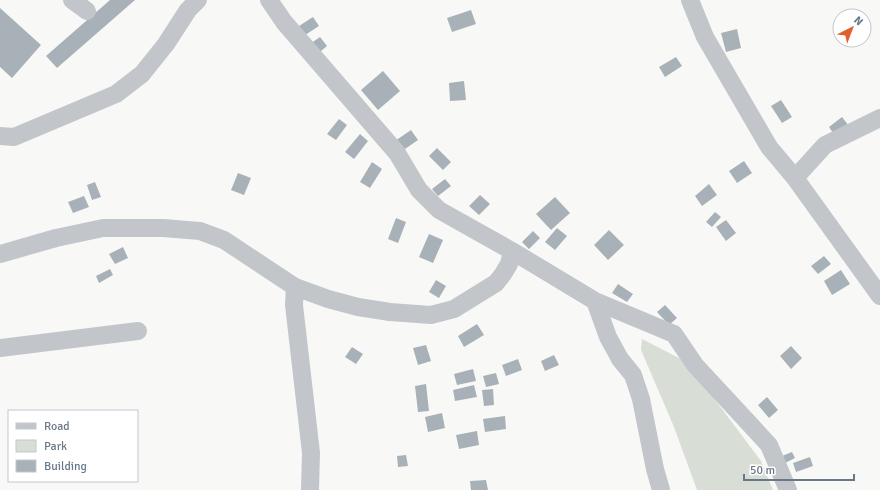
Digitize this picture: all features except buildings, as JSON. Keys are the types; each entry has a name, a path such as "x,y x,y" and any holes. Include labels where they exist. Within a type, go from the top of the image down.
{"street":[{"path":"72,0 87,11"},
{"path":"0,136 14,137 116,94 142,74 166,44 188,10 198,0"},
{"path":"269,0 284,22 397,153 419,190 439,210 512,251 595,301 674,334 695,365 769,445 788,490"},
{"path":"690,0 705,37 765,140 795,178 880,296"},
{"path":"795,178 825,145 880,118"},
{"path":"0,254 56,238 103,228 163,228 200,231 224,240 295,287 328,300 390,312 431,315 454,309 496,282 509,264 512,251"},
{"path":"295,287 294,305 310,453 310,490"},
{"path":"595,301 608,337 620,359 633,375 641,399 655,469 661,490"},
{"path":"0,348 138,331"}],"green space":[{"path":"642,339 679,358 710,393 761,461 773,490 697,490 674,427 641,350"}]}
